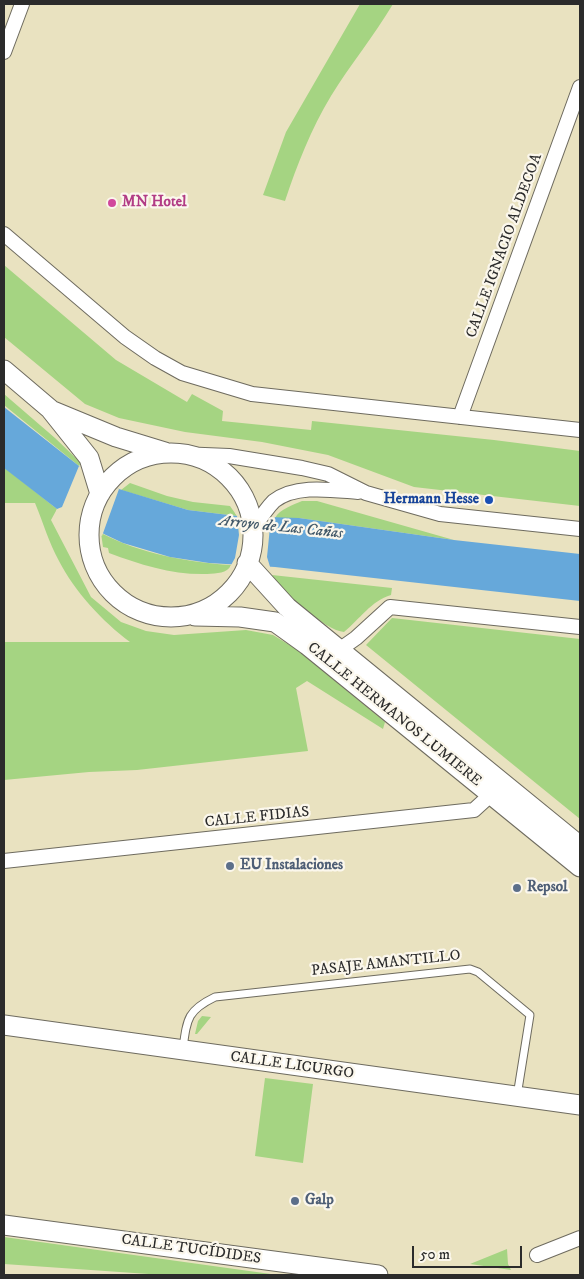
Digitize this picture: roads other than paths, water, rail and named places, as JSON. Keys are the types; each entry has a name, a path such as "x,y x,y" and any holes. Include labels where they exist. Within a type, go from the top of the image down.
{"main road":[{"path":"4,370 50,410 89,458 100,484"},
{"path":"50,410 116,436 203,459 222,470 239,487 246,499 256,518 249,569 225,597 209,608 186,616 169,617 148,614 112,592 96,571 88,544 88,533 92,510 100,484 129,463 148,455 175,453"},
{"name":"CALLE HERMANOS LUMIERE","path":"249,569 287,607 339,650 497,789 580,866"},
{"name":"CALLE HERMANOS LUMIERE","path":"186,616 240,617 275,622 497,789 580,846"},
{"name":"CALLE LICURGO","path":"4,1025 580,1105"},
{"name":"CALLE TUCÍDIDES","path":"4,1225 378,1275"}],"street":[{"path":"4,52 22,4"},
{"name":"CALLE IGNACIO ALDECOA","path":"460,417 580,87"},
{"path":"4,234 124,337 182,373 252,394 580,430"},
{"path":"175,453 229,456 302,468 328,474 366,493 440,514 580,530"},
{"path":"256,518 274,502 292,491 332,490 366,493"},
{"path":"339,650 356,638 390,607 580,628"},
{"name":"CALLE FIDIAS","path":"4,861 474,810 497,789"},
{"path":"537,1255 580,1238"}],"lane":[{"name":"PASAJE AMANTILLO","path":"182,1051 189,1017 199,1005 215,997 470,969 478,972 530,1015 517,1096"}],"water":[{"name":"Arroyo de Las Cañas","path":"4,407 79,466 119,489 188,510 237,516 299,518 454,540 580,554 580,601 275,567 209,563 170,557 123,543 57,509 4,468"}],"place":[{"name":"MN Hotel","path":"112,203"},
{"name":"Hermann Hesse","path":"489,500"},
{"name":"EU Instalaciones","path":"230,866"},
{"name":"Repsol","path":"517,888"},
{"name":"Galp","path":"295,1201"}]}
